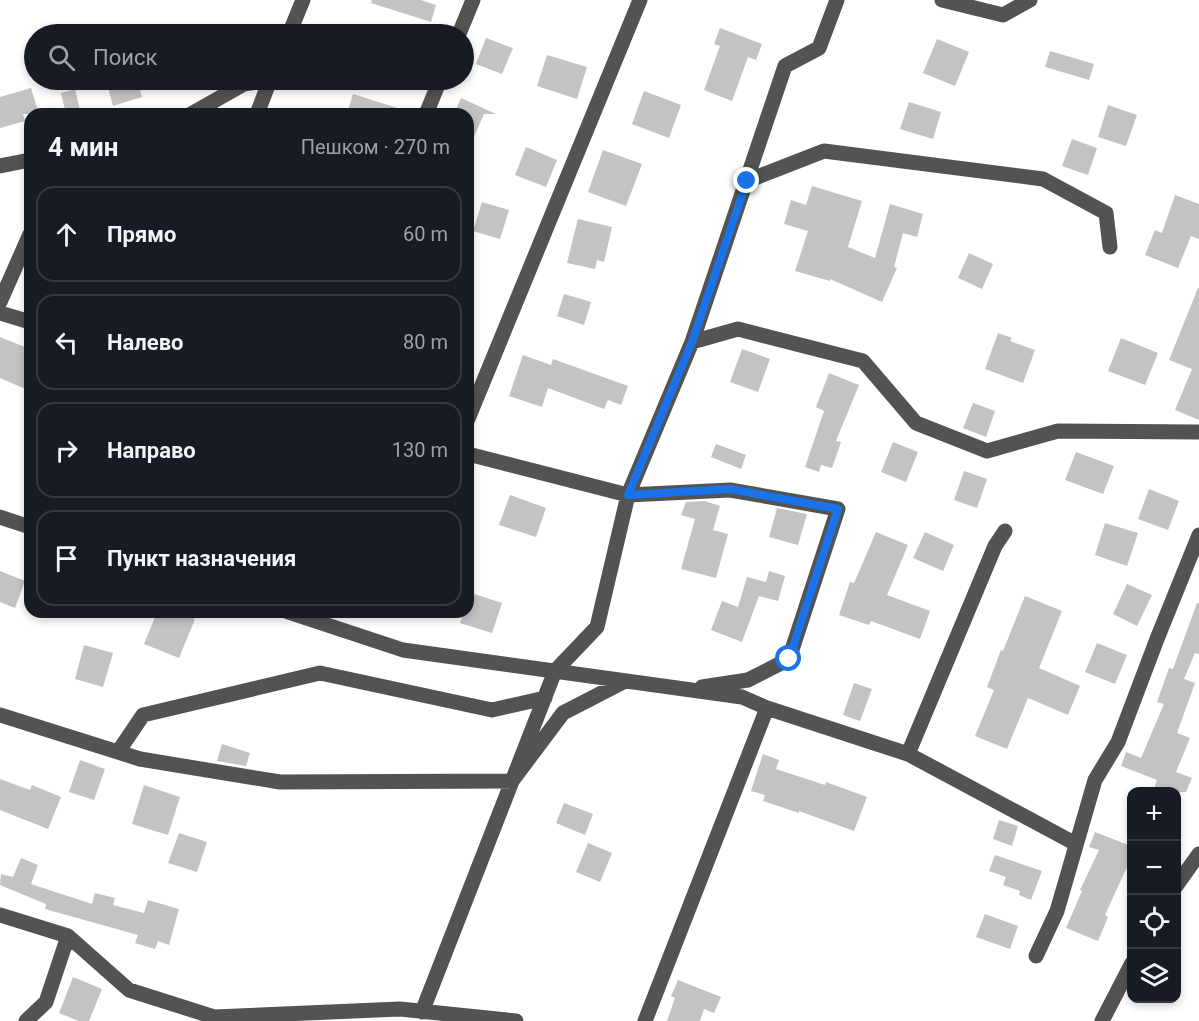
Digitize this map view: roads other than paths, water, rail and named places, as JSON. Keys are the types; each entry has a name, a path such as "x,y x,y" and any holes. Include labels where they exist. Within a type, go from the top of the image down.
{"street":[{"path":"293,24 303,0"},
{"path":"463,24 473,0"},
{"path":"474,404 640,0"},
{"path":"422,1011 555,671 597,627 628,495 692,342 785,66 819,48 837,0"},
{"path":"942,0 1003,15 1030,0"},
{"path":"202,108 233,90"},
{"path":"259,108 266,90"},
{"path":"428,108 436,90"},
{"path":"747,181 824,151 1043,179 1106,213 1110,247"},
{"path":"0,166 24,161"},
{"path":"0,302 24,248"},
{"path":"0,313 24,320"},
{"path":"692,342 738,329 863,361 916,423 987,451 1058,431 1199,432"},
{"path":"474,456 628,495 730,489 838,509 789,659 748,680 687,690"},
{"path":"0,517 24,525"},
{"path":"908,754 995,546 1005,531"},
{"path":"1036,956 1057,911 1095,780 1118,742 1199,535"},
{"path":"306,618 403,650 742,697 767,708 908,754 1076,844"},
{"path":"118,752 143,715 320,673 492,710 545,698"},
{"path":"512,781 563,713 625,681"},
{"path":"645,1021 767,708"},
{"path":"0,715 140,759 279,782 512,781"},
{"path":"1181,879 1199,854"},
{"path":"0,915 68,936 129,990 214,1017 400,1009 516,1021"},
{"path":"26,1021 46,1002 68,936"},
{"path":"1102,1021 1127,971"}]}
